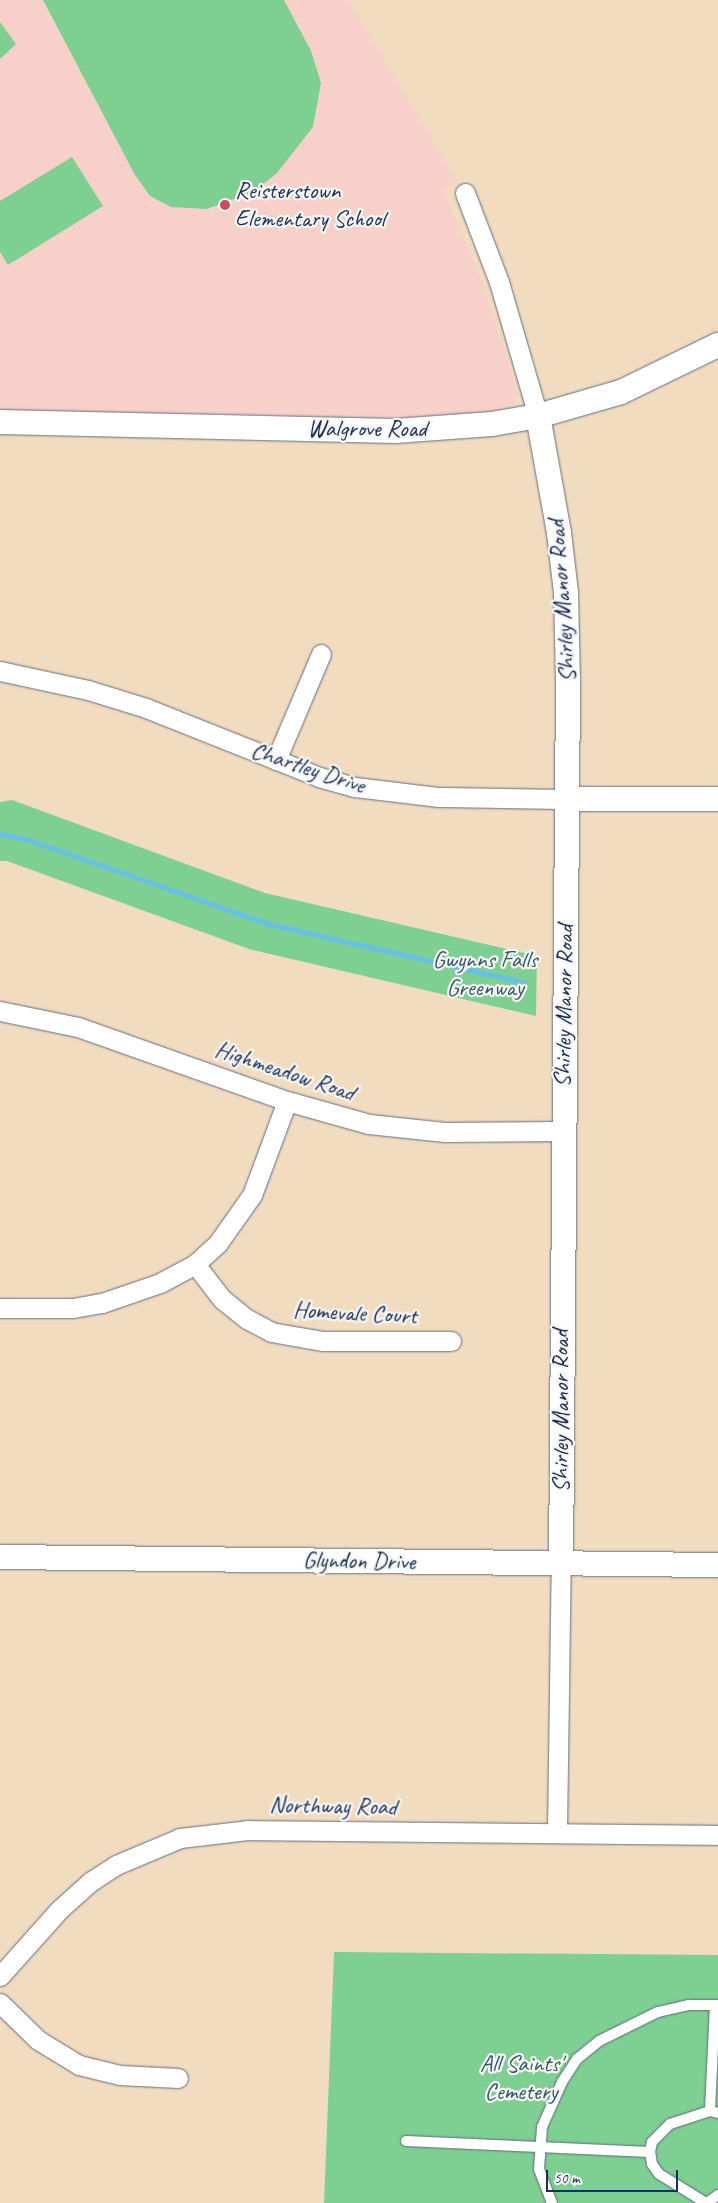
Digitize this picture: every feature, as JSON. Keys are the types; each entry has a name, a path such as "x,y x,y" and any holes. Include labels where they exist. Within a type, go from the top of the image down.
{"street":[{"name":"Shirley Manor Road","path":"464,193 499,282 538,416 550,468 566,593 567,799 562,1131 561,1563 557,1834"},
{"name":"Walgrove Road","path":"0,422 395,431 492,424 538,416 621,392 718,345"},
{"path":"276,760 321,654"},
{"name":"Chartley Drive","path":"0,671 79,688 146,708 276,760 355,787 392,793 567,799 718,800"},
{"name":"Highmeadow Road","path":"0,1011 32,1015 111,1037 328,1114 404,1129 562,1131"},
{"path":"0,1308 73,1308 102,1303 160,1283 195,1264 218,1243 252,1194 287,1101"},
{"name":"Homevale Court","path":"195,1264 222,1299 246,1319 271,1332 323,1341 450,1342"},
{"name":"Glyndon Drive","path":"0,1557 718,1565"},
{"name":"Northway Road","path":"0,1976 60,1909 90,1882 116,1865 180,1838 248,1830 718,1835"},
{"path":"0,2003 38,2040 79,2065 120,2075 178,2078"}],"lane":[{"path":"552,2203 540,2169 545,2121 562,2082 577,2059 606,2037 658,2012 689,2005 716,2005 714,2112 670,2124 652,2142 650,2152 652,2164 658,2174 706,2203 718,2195"},
{"path":"406,2141 650,2152"}],"shaded area":[{"name":"Reisterstown Elementary School","path":"0,0 349,0 457,180 443,190 477,269 504,348 518,396 509,410 416,418 0,410"}],"green space":[{"path":"43,0 284,0 311,51 321,83 313,127 277,173 255,191 207,209 171,207 150,196 135,175"},
{"path":"0,22 16,44 0,59"},
{"path":"72,157 103,206 8,265 0,252 0,201"},
{"name":"Gwynns Falls Greenway","path":"12,800 265,893 537,956 536,1016 249,949 7,861 0,861 0,802"},
{"name":"All Saints' Cemetery","path":"334,1952 718,1955 718,2203 324,2203"}],"waterway":[{"path":"0,834 26,839 269,924 523,982"}],"place":[{"name":"Reisterstown Elementary School","path":"225,205"}]}
